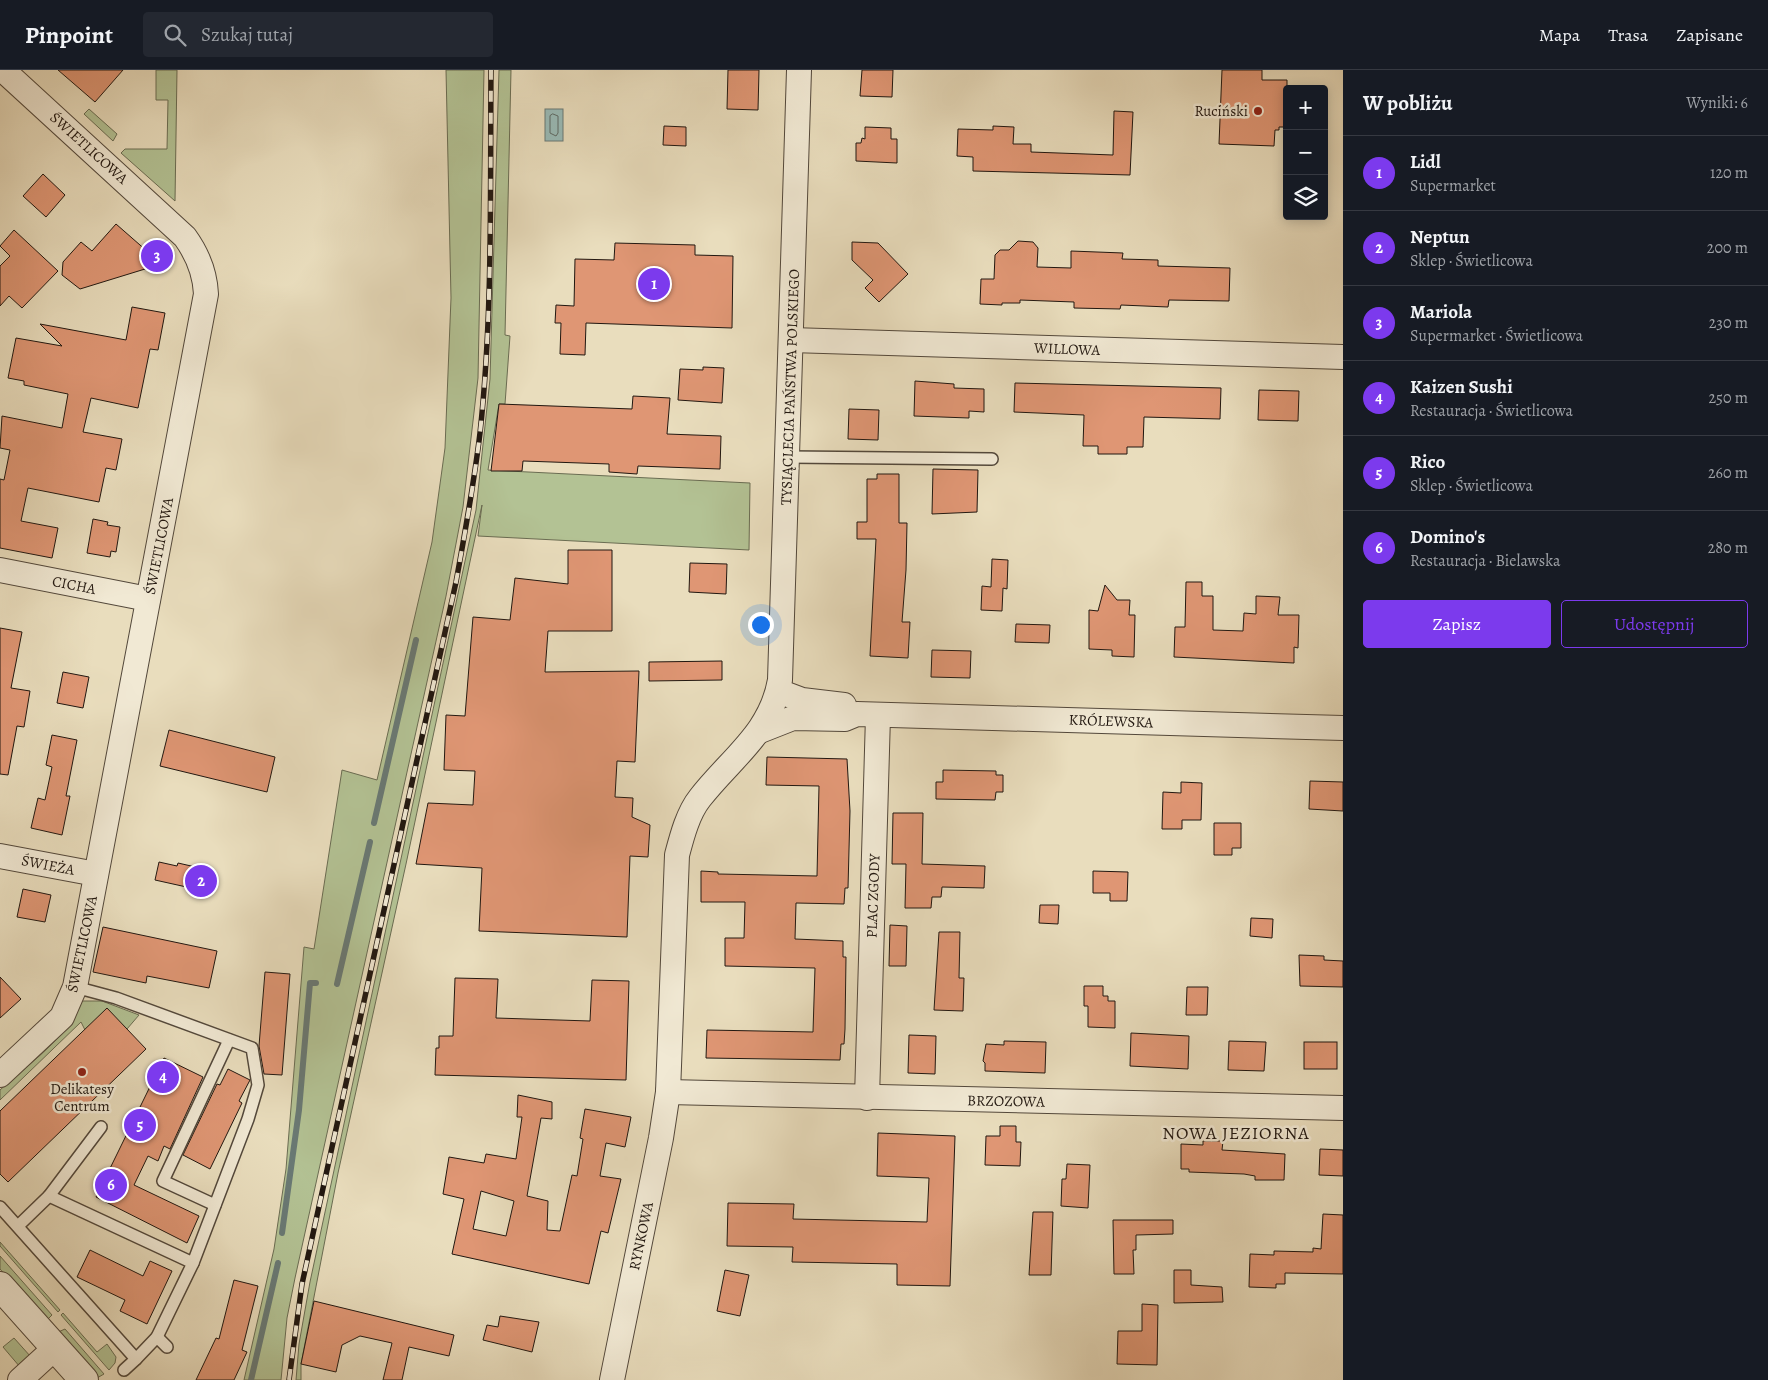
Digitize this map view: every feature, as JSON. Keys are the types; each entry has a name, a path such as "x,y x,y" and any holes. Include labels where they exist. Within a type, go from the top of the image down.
{"street":[{"name":"ŚWIETLICOWA","path":"0,1075 62,1017 75,987 205,305 204,272 193,248 176,228 3,70"},
{"name":"TYSIĄCLECIA PAŃSTWA POLSKIEGO","path":"776,697 782,659 799,70"},
{"name":"WILLOWA","path":"792,340 1343,357"},
{"name":"CICHA","path":"0,570 148,599"},
{"path":"668,1092 677,855 683,832 698,799 760,731 776,697 847,706 868,715"},
{"path":"760,731 793,718 845,719 868,715"},
{"name":"KRÓLEWSKA","path":"868,715 1343,728"},
{"name":"PLAC ZGODY","path":"868,715 868,1098"},
{"name":"ŚWIEŻA","path":"0,856 96,874"},
{"name":"BRZOZOWA","path":"668,1092 1343,1108"},
{"name":"RYNKOWA","path":"612,1380 662,1138 668,1092"},
{"path":"0,1286 84,1380"},
{"path":"20,1380 55,1348"}],"lane":[{"path":"788,457 992,459"},
{"path":"75,987 116,998 252,1048 258,1085 248,1119 215,1205 194,1271 157,1337 124,1370"},
{"path":"215,1205 162,1181 230,1040"},
{"path":"18,1226 49,1196 101,1126"},
{"path":"49,1196 194,1271"},
{"path":"0,1207 136,1359"},
{"path":"157,1337 167,1347"}],"green space":[{"path":"156,70 177,70 175,201 121,153 125,149 167,149 168,100 156,100"},
{"path":"446,70 484,70 478,378 463,507 446,596 295,1278 287,1318 281,1380 244,1380 274,1249 286,1169 304,947 314,949 342,770 377,780 432,542 445,448 451,298"},
{"path":"499,70 511,70 505,335 510,336 505,404 499,404 488,470 750,483 749,550 478,536 482,505 338,1173 301,1364 301,1380 296,1380 299,1344 310,1282 476,510 490,379"},
{"path":"89,109 117,134 113,141 84,114"},
{"path":"81,1001 102,1001 139,1015 127,1029 85,1030 81,1022 0,1100 0,1090 57,1038 75,1014"},
{"path":"0,1242 60,1310 58,1312 0,1246"},
{"path":"0,1256 52,1315 46,1321 0,1269"},
{"path":"63,1313 97,1352 107,1344 116,1357 115,1363 109,1370 61,1315"},
{"path":"65,1329 104,1374 97,1378 56,1333"},
{"path":"14,1338 31,1357 20,1367 3,1347"}],"water":[{"path":"545,109 563,109 563,141 545,141"}],"building":[{"path":"58,70 123,70 95,102"},
{"path":"728,70 759,70 758,110 727,109"},
{"path":"862,70 893,70 892,97 860,96"},
{"path":"1222,70 1262,70 1262,80 1287,80 1287,85 1283,85 1283,127 1275,130 1274,146 1219,144"},
{"path":"1114,111 1133,112 1130,175 973,171 973,157 957,156 958,129 993,130 993,126 1014,127 1013,144 1031,144 1031,152 1113,155"},
{"path":"664,126 686,127 686,146 663,145"},
{"path":"865,127 891,128 891,139 897,139 897,163 856,161 856,143 861,143 862,138 865,139"},
{"path":"43,174 65,195 46,217 23,196"},
{"path":"116,224 148,252 154,245 171,261 80,289 62,275 63,262 81,242 92,251"},
{"path":"14,230 58,271 22,308 9,296 0,306 0,266 10,256 0,246"},
{"path":"1018,241 1033,242 1038,248 1037,267 1071,268 1071,251 1123,253 1122,259 1158,260 1158,266 1230,268 1229,301 1169,300 1168,307 1121,305 1120,309 1074,308 1074,302 1020,300 1020,303 1002,303 1002,305 980,304 981,279 994,279 995,255 1000,250 1009,250"},
{"path":"852,242 878,243 908,274 879,302 865,288 873,280 852,260"},
{"path":"615,243 695,245 695,255 733,256 732,328 586,323 585,355 560,354 561,323 555,323 556,305 574,306 575,259 614,260"},
{"path":"132,307 165,313 158,350 150,349 138,408 91,398 83,432 122,439 116,470 106,468 99,502 28,488 21,521 58,528 52,558 0,548 0,479 4,480 10,450 0,448 2,416 62,428 68,394 24,385 24,381 8,378 16,338 62,346 40,324 126,340"},
{"path":"703,367 724,368 722,403 678,400 680,369 703,370"},
{"path":"915,381 954,384 954,388 984,389 984,412 969,411 969,418 914,416"},
{"path":"1015,383 1221,388 1220,419 1144,417 1143,447 1127,447 1127,454 1098,454 1098,446 1083,446 1084,415 1014,412"},
{"path":"1259,390 1299,391 1298,421 1258,420"},
{"path":"633,396 670,398 667,434 721,436 720,469 638,466 637,474 609,472 609,464 523,461 522,471 491,471 499,404 632,409"},
{"path":"849,409 879,410 878,440 848,439"},
{"path":"933,469 978,470 977,512 932,514"},
{"path":"877,474 899,474 899,523 907,523 902,622 910,622 908,658 870,656 876,539 857,539 857,522 867,522 867,479 877,479"},
{"path":"93,519 108,522 107,525 120,527 116,552 111,551 110,557 87,553"},
{"path":"568,550 612,550 612,631 548,631 545,672 639,671 635,762 617,761 615,797 633,798 632,817 650,825 648,857 630,856 627,937 479,931 482,868 416,864 428,803 473,805 475,771 444,770 446,715 465,716 473,617 510,620 515,578 568,584"},
{"path":"992,559 1008,560 1007,589 1003,588 1002,611 981,610 982,586 991,587"},
{"path":"690,563 727,564 726,594 689,592"},
{"path":"1186,582 1202,582 1202,596 1213,596 1213,630 1243,631 1244,613 1256,614 1256,596 1280,597 1278,615 1299,615 1298,648 1294,647 1294,663 1174,657 1175,627 1185,627"},
{"path":"1105,585 1117,600 1130,600 1129,615 1135,615 1134,657 1112,656 1112,650 1089,649 1089,610 1098,611"},
{"path":"1016,624 1050,625 1049,643 1015,642"},
{"path":"0,628 22,632 11,688 30,691 24,727 17,726 8,775 0,774"},
{"path":"932,650 971,651 970,678 931,677"},
{"path":"722,661 722,680 649,681 649,662"},
{"path":"63,672 89,677 83,708 57,703"},
{"path":"169,730 275,757 267,792 160,766"},
{"path":"52,735 77,740 66,796 70,796 62,835 31,828 38,798 45,800 52,767 46,765"},
{"path":"767,757 847,759 850,811 848,888 845,888 844,904 796,903 795,939 843,941 843,957 846,957 845,1029 844,1044 841,1044 840,1060 706,1058 707,1030 813,1032 815,968 725,966 725,938 744,938 745,902 701,902 701,871 718,872 718,874 817,876 819,786 766,785"},
{"path":"943,770 996,771 996,775 1003,775 1003,792 996,792 995,800 936,799 936,782 943,782"},
{"path":"1310,781 1343,782 1343,811 1309,809"},
{"path":"1181,782 1202,783 1201,820 1182,820 1182,829 1162,829 1163,792 1181,793"},
{"path":"893,813 923,813 922,864 985,866 984,888 942,887 941,897 932,897 931,908 905,908 906,864 892,864"},
{"path":"1214,823 1241,823 1241,848 1232,848 1232,855 1214,855"},
{"path":"159,862 177,866 178,863 213,871 209,892 155,880"},
{"path":"1093,871 1128,872 1127,901 1110,901 1110,893 1093,893"},
{"path":"23,889 51,895 45,922 17,917"},
{"path":"1040,905 1059,905 1058,924 1039,923"},
{"path":"1251,918 1273,919 1272,938 1250,936"},
{"path":"890,925 907,926 906,966 889,966"},
{"path":"103,927 217,951 209,988 147,976 146,983 93,972"},
{"path":"939,932 960,932 959,978 964,978 963,1011 934,1010"},
{"path":"1299,955 1324,956 1324,960 1343,961 1343,987 1300,986"},
{"path":"265,972 290,974 282,1075 264,1074 259,1046"},
{"path":"0,977 21,999 0,1018"},
{"path":"455,978 498,979 496,1018 590,1021 592,980 629,981 626,1080 435,1075 436,1048 439,1048 439,1036 453,1036"},
{"path":"1084,986 1103,986 1103,996 1108,996 1108,1001 1115,1001 1115,1028 1088,1027 1088,1006 1084,1006"},
{"path":"1187,987 1208,987 1207,1015 1186,1015"},
{"path":"107,1008 146,1049 8,1182 0,1174 0,1111"},
{"path":"1131,1033 1189,1036 1188,1069 1130,1066"},
{"path":"909,1035 936,1036 935,1074 908,1073"},
{"path":"1004,1041 1046,1042 1045,1073 985,1071 985,1063 983,1061 986,1044 1004,1045"},
{"path":"1229,1041 1266,1042 1264,1071 1228,1070"},
{"path":"1304,1042 1337,1042 1337,1069 1304,1069"},
{"path":"164,1058 203,1077 170,1149 164,1146 158,1161 148,1156 134,1185 199,1216 187,1243 96,1197"},
{"path":"228,1069 250,1080 239,1101 242,1103 210,1169 183,1155 217,1084 220,1085"},
{"path":"518,1095 552,1102 552,1119 541,1118 527,1196 548,1201 547,1230 560,1231 572,1175 577,1176 583,1139 580,1138 585,1109 631,1117 625,1147 606,1143 600,1176 621,1179 608,1233 601,1231 589,1284 452,1254 464,1199 443,1194 449,1157 484,1163 486,1154 516,1159 522,1117 517,1117","holes":["481,1191 514,1201 506,1236 473,1229"]},
{"path":"1000,1126 1016,1126 1016,1142 1021,1142 1020,1166 985,1165 986,1136 1000,1136"},
{"path":"878,1133 955,1136 950,1286 897,1285 897,1264 792,1262 793,1247 727,1246 728,1203 794,1204 793,1219 927,1222 929,1178 877,1176"},
{"path":"1203,1141 1223,1141 1222,1150 1285,1154 1284,1180 1255,1180 1255,1176 1244,1174 1189,1172 1189,1169 1181,1169 1181,1144 1203,1145"},
{"path":"1320,1149 1343,1150 1343,1176 1319,1175"},
{"path":"1067,1164 1090,1165 1088,1208 1061,1206 1062,1179 1066,1179"},
{"path":"1033,1212 1053,1212 1051,1275 1029,1275"},
{"path":"1323,1214 1343,1215 1343,1274 1285,1273 1285,1284 1276,1284 1276,1288 1249,1287 1250,1254 1274,1255 1274,1251 1313,1252 1313,1248 1321,1249"},
{"path":"1113,1220 1173,1220 1173,1234 1136,1235 1136,1250 1133,1250 1134,1274 1114,1274"},
{"path":"90,1250 143,1276 150,1261 172,1271 147,1324 120,1311 125,1300 77,1277"},
{"path":"725,1270 749,1275 740,1316 717,1311"},
{"path":"1174,1270 1191,1270 1191,1285 1222,1287 1223,1302 1174,1303"},
{"path":"234,1280 258,1286 242,1350 247,1352 234,1380 196,1380 216,1338 219,1339"},
{"path":"314,1301 454,1335 449,1356 409,1347 402,1380 383,1380 392,1343 360,1336 342,1345 336,1372 301,1364"},
{"path":"1142,1304 1158,1305 1157,1365 1117,1364 1118,1331 1142,1331"},
{"path":"500,1316 539,1322 532,1352 483,1340 487,1325 498,1327"}],"waterway":[{"path":"374,823 416,640"},
{"path":"337,984 370,842"},
{"path":"282,1233 299,1110 310,983 316,983"},
{"path":"251,1380 278,1263"}],"railway":[{"path":"289,1380 302,1284 456,582 472,489 480,433 487,343 490,252 491,70"}],"place":[{"name":"Ruciński","path":"1258,111"},
{"name":"Mariola","path":"157,256"},
{"name":"Lidl","path":"654,284"},
{"name":"Neptun","path":"201,881"},
{"name":"Delikatesy Centrum","path":"82,1072"},
{"name":"Kaizen Sushi","path":"163,1077"},
{"name":"Rico","path":"140,1125"},
{"name":"Domino's","path":"111,1185"}],"district":[{"name":"NOWA JEZIORNA","path":"1236,1133"}]}
